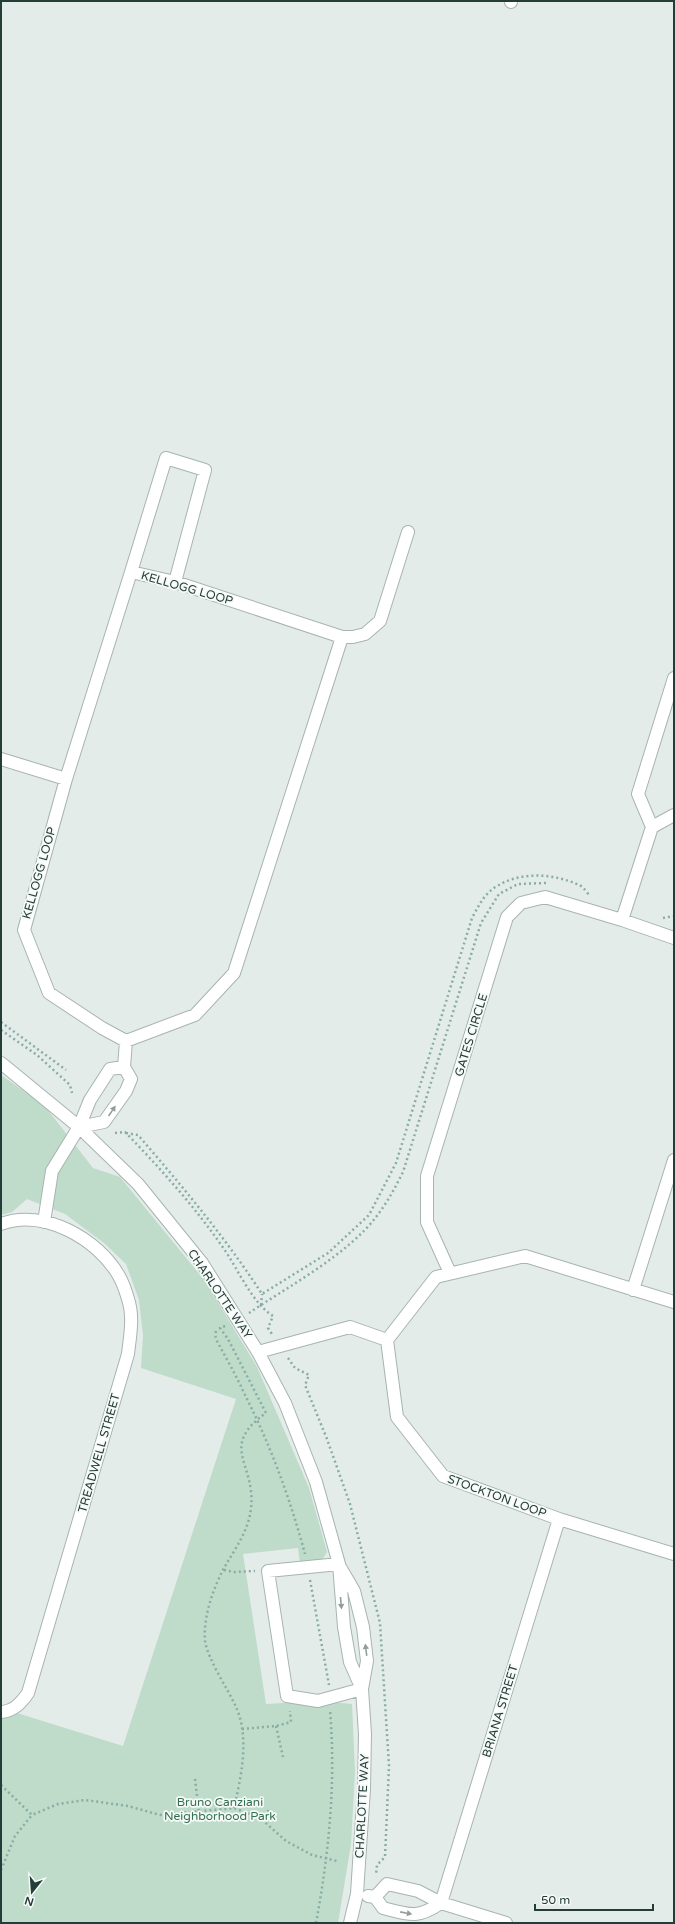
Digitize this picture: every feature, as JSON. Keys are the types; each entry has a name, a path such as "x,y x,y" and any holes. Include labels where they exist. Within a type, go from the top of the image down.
{"street":[{"path":"131,572 166,458 205,470 175,582"},
{"name":"KELLOGG LOOP","path":"126,1041 102,1028 49,993 24,930 66,779 131,572 175,582 342,637 353,637 365,634 380,621 408,532"},
{"path":"79,1127 104,1122 126,1091 131,1079 124,1066 126,1041 195,1015 234,974 342,637"},
{"path":"622,920 652,827 638,794 674,678"},
{"path":"1,759 66,779"},
{"path":"652,827 674,815"},
{"name":"GATES CIRCLE","path":"450,1274 428,1222 427,1176 507,917 521,903 546,897 622,920 674,938"},
{"name":"CHARLOTTE WAY","path":"1,1063 79,1127 138,1184 202,1263 258,1352 285,1403 316,1482 339,1564 344,1627 350,1662 362,1689"},
{"path":"44,1222 52,1171 79,1127 90,1100 110,1069 124,1066"},
{"path":"633,1290 674,1160"},
{"name":"TREADWELL STREET","path":"1,1224 25,1219 44,1222 74,1233 105,1258 122,1282 129,1301 132,1324 128,1354 28,1693 20,1704 5,1712"},
{"path":"258,1352 350,1327 387,1340 436,1277 525,1256 674,1302"},
{"name":"STOCKTON LOOP","path":"387,1340 397,1417 443,1476 559,1519 674,1554"},
{"name":"BRIANA STREET","path":"441,1903 559,1519"},
{"path":"339,1564 268,1571 288,1696 318,1701 362,1689"},
{"name":"CHARLOTTE WAY","path":"339,1564 354,1591 363,1627 367,1661 362,1689 365,1734 364,1789 357,1894 350,1923"},
{"path":"375,1896 387,1884 418,1891 441,1903 506,1923"},
{"path":"357,1894 375,1896 383,1908 412,1915 426,1913 441,1903"}],"path":[{"path":"262,1294 328,1253 369,1215 396,1163 472,918 484,897 498,885 523,876 546,876 581,886 590,896"},
{"path":"663,918 674,916"},
{"path":"1,1022 66,1070"},
{"path":"1,1030 37,1055 70,1085 72,1094"},
{"path":"125,1132 138,1135 195,1200 240,1260 262,1294 260,1305"},
{"path":"234,1808 243,1755 242,1729 237,1708 205,1642 206,1619 213,1595 248,1524 251,1507 251,1483 242,1454 241,1442 243,1434 256,1420 266,1413 228,1339 220,1328 237,1320"},
{"path":"216,1331 215,1335 217,1341 256,1420 289,1499 308,1567 329,1685 332,1769 329,1839 316,1923"},
{"path":"224,1570 234,1572 268,1571"},
{"path":"242,1729 276,1726 291,1722 288,1696"},
{"path":"276,1726 283,1756"},
{"path":"195,1779 199,1812"},
{"path":"1,1786 32,1815"},
{"path":"1,1870 15,1836 32,1815 58,1804 85,1800 128,1806 160,1815 234,1808 259,1817 286,1841 312,1856 337,1861"},
{"path":"262,1820 269,1810"}],"green space":[{"name":"Bruno Canziani Neighborhood Park","path":"1,1075 44,1105 93,1168 120,1177 205,1281 257,1367 309,1488 327,1552 322,1560 300,1564 298,1548 243,1554 266,1704 318,1701 352,1704 355,1772 351,1844 338,1923 1,1923 1,1708 123,1746 236,1399 141,1368 143,1336 139,1300 126,1264 104,1243 65,1214 27,1199 12,1212 1,1215"}]}
